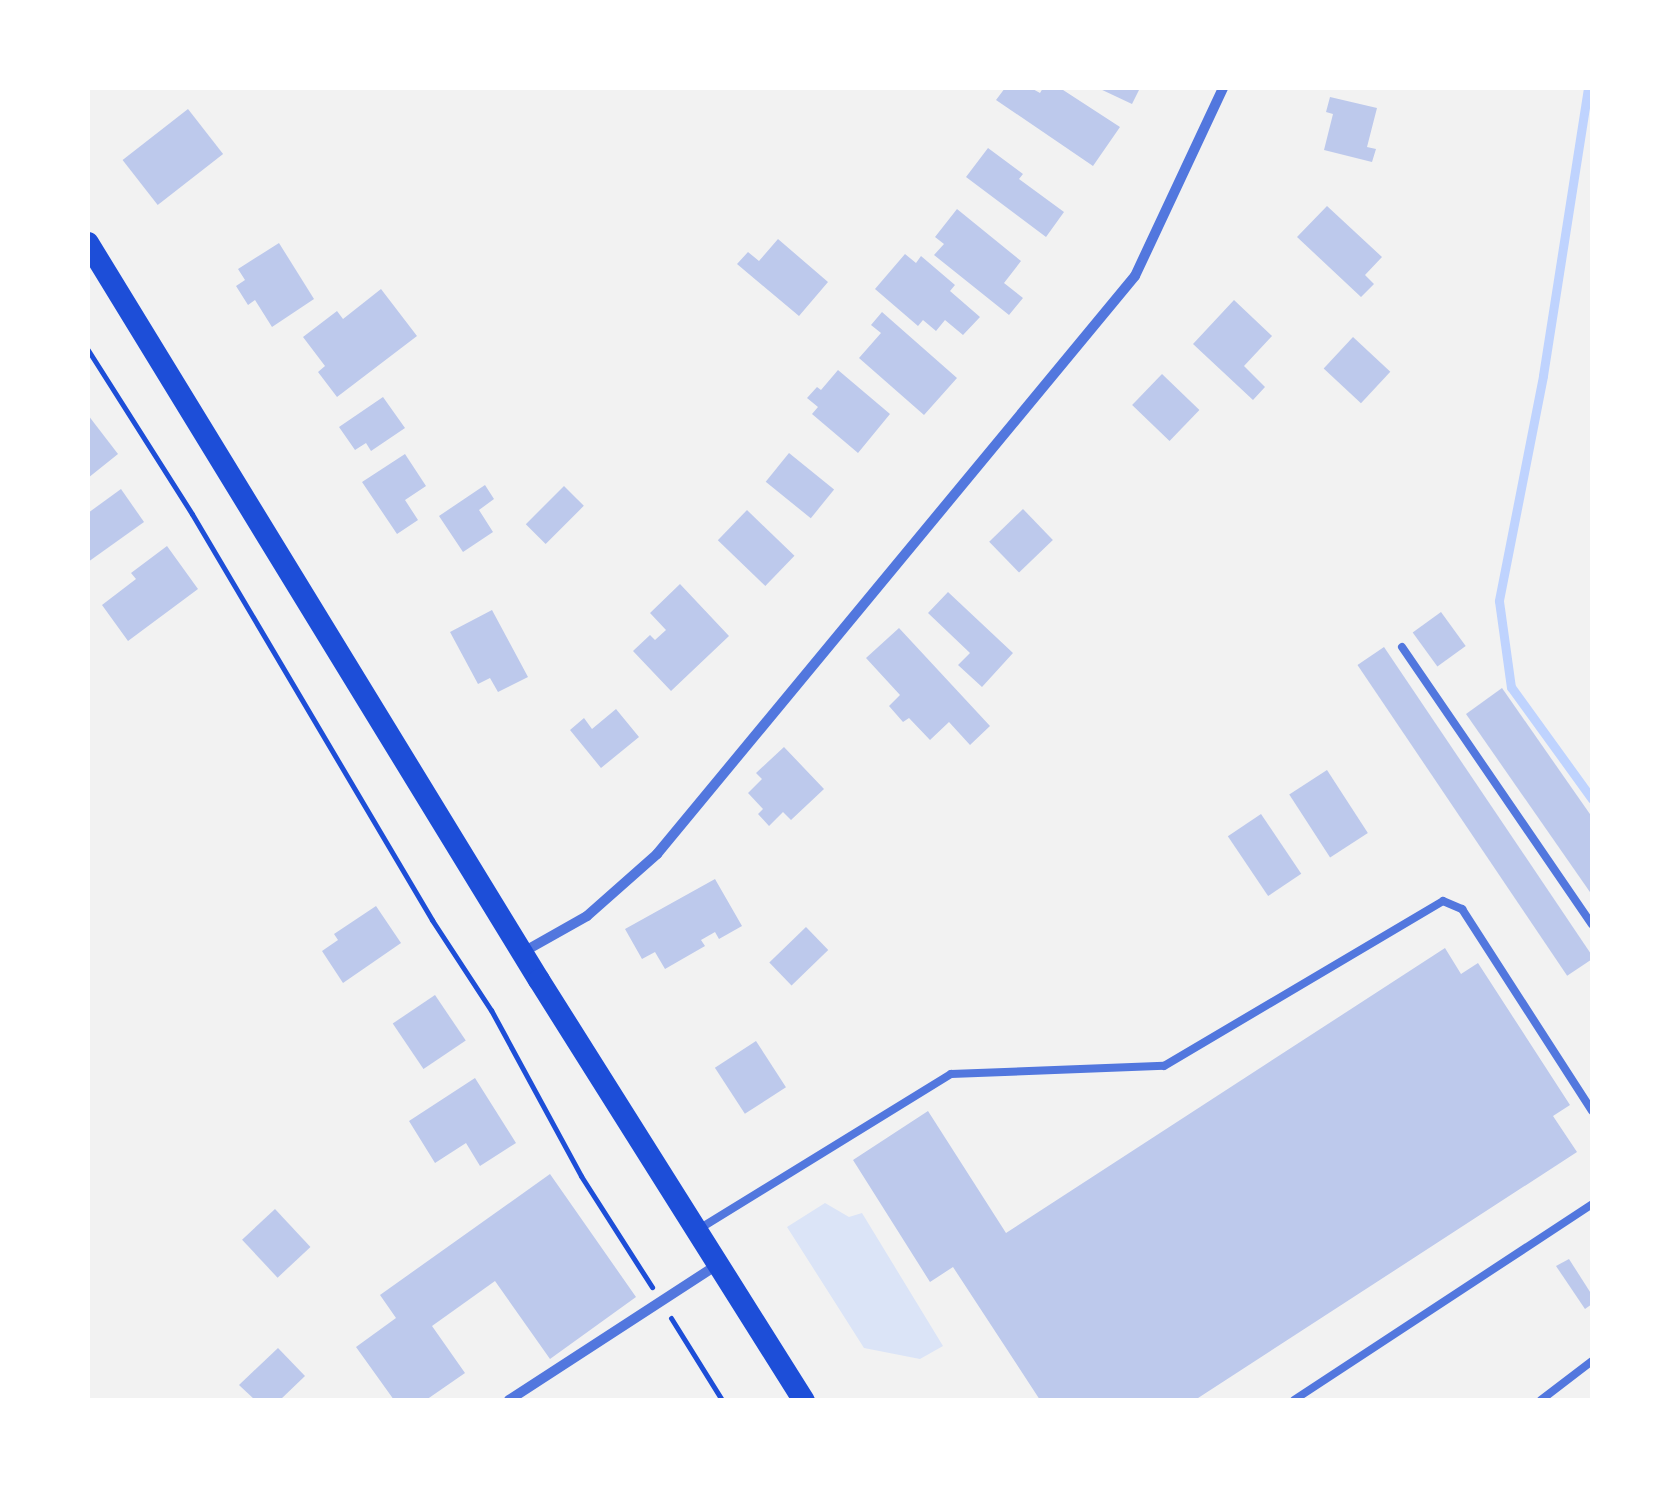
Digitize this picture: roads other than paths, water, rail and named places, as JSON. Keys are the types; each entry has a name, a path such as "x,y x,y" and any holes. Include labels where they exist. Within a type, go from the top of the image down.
{"main road":[{"path":"88,243 696,1232 804,1400"}],"street":[{"path":"524,951 586,916 656,854 1135,276 1224,88"},
{"path":"509,1400 718,1265"}],"lane":[{"path":"1402,647 1592,924"},
{"path":"696,1232 951,1074 1164,1066 1432,904 1443,902 1462,909 1592,1111"},
{"path":"1294,1400 1592,1204"},
{"path":"1541,1400 1592,1361"}],"waterway":[{"path":"1588,88 1543,376 1499,601 1511,687 1592,799"}]}
